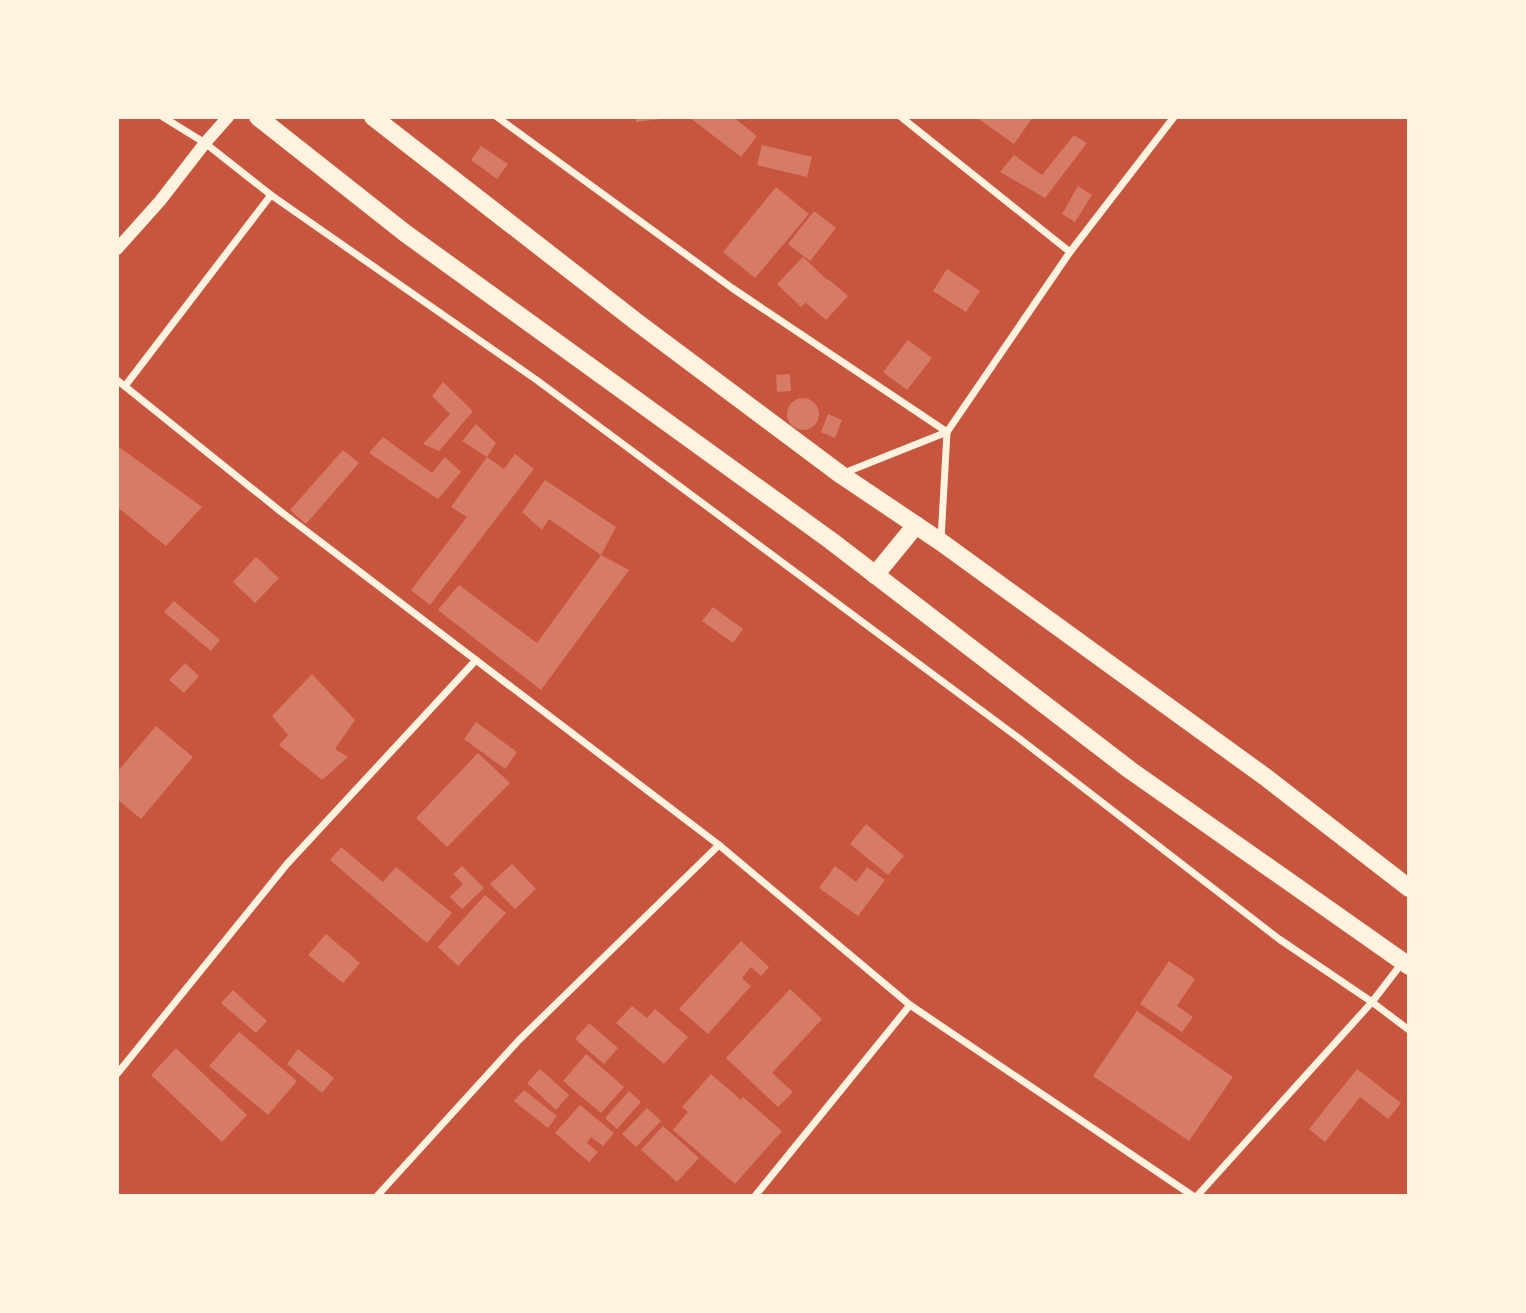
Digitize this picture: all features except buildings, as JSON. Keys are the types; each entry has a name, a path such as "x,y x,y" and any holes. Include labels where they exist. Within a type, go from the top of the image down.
{"main road":[{"path":"258,117 405,233 818,532 1130,770 1406,964"},
{"path":"373,117 638,323 840,474 941,542 1264,776 1409,888"},
{"path":"875,575 916,525"}],"street":[{"path":"163,117 205,143 271,195 538,381 1020,739 1279,939 1409,1030"},
{"path":"117,249 229,117"},
{"path":"497,117 732,288 947,432"},
{"path":"901,117 1070,252"},
{"path":"941,542 947,432 1070,252 1174,117"},
{"path":"125,386 271,195"},
{"path":"117,380 280,511 719,845 911,1005 1195,1196 1406,964"},
{"path":"840,474 947,432"},
{"path":"117,1074 287,864 476,660"},
{"path":"377,1196 519,1040 719,845"},
{"path":"755,1196 911,1005"}]}
